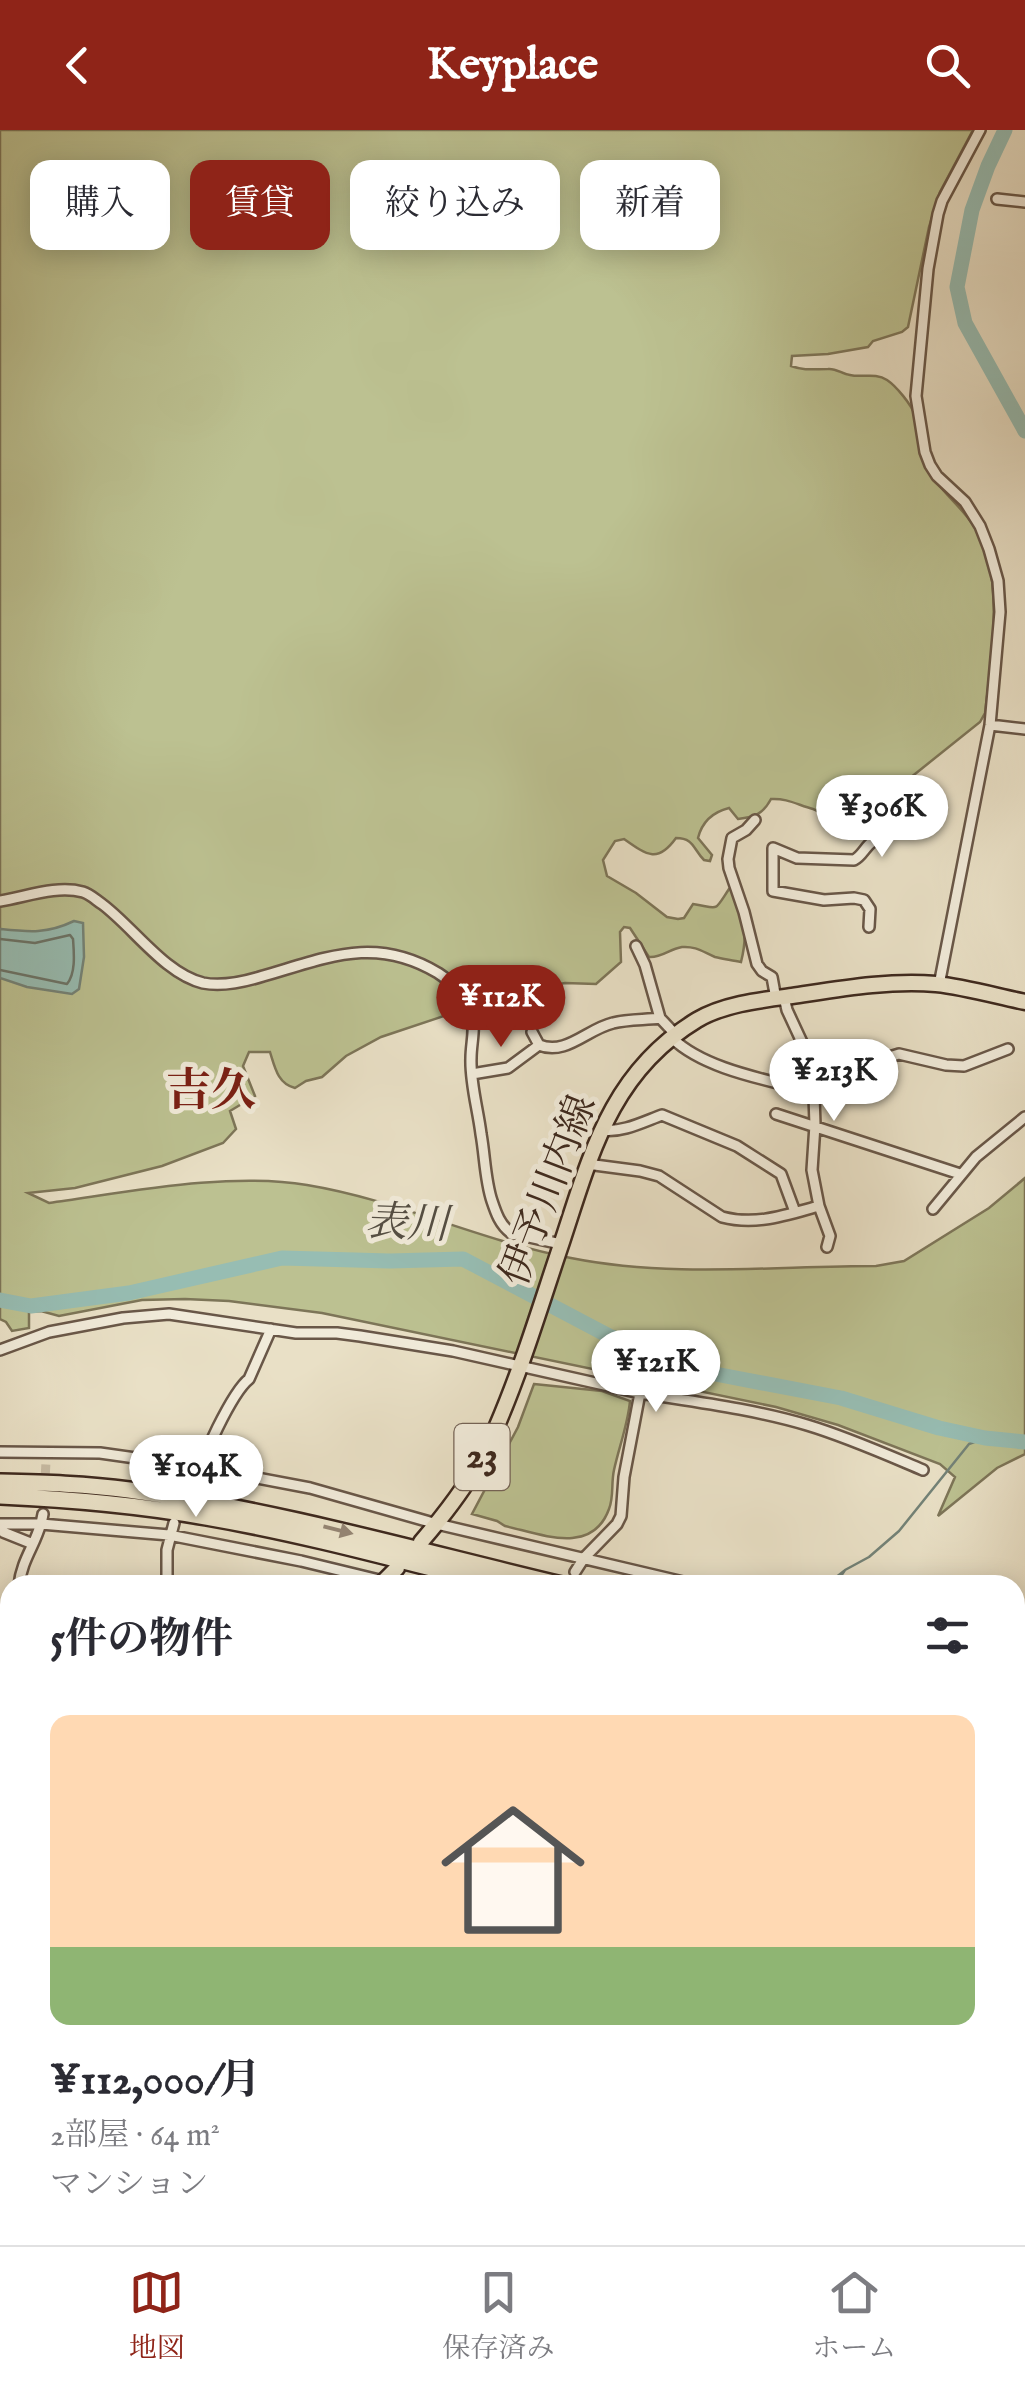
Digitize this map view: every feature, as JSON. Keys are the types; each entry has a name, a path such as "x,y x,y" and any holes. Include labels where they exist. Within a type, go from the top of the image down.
{"highway":[{"path":"0,1482 126,1490 210,1503 521,1575"},
{"path":"0,1496 125,1505 207,1517 458,1575"}],"main road":[{"name":"伊予川内線","path":"421,1542 468,1481 487,1448 600,1130 635,1076 674,1036 717,1011 894,983 940,984 1025,1002"},
{"path":"390,1575 397,1568"}],"street":[{"path":"940,984 990,726 999,636 998,581 980,526 965,502 930,465 916,396 928,269 938,214 980,130"},
{"path":"997,199 1025,202"},
{"path":"990,726 1025,729"},
{"path":"755,820 732,838 728,868 758,964 772,977 813,1066 812,1170 818,1206 830,1236 827,1246"},
{"path":"869,927 870,909 864,900 824,900 773,891 774,848 797,858 854,860 888,832"},
{"path":"0,902 60,891 86,893 112,911 168,964 198,982 253,979 340,954 367,951 426,966 446,978 471,1011 474,1028 470,1061 489,1188 501,1223 517,1235 560,1247"},
{"path":"636,946 660,1018 684,1049 718,1065 812,1092"},
{"path":"472,1074 508,1068 538,1045 553,1048 574,1043 611,1023 660,1018"},
{"path":"532,1032 538,1045"},
{"path":"813,1066 846,1070 899,1054 964,1066 1008,1049"},
{"path":"776,1114 960,1174"},
{"path":"600,1130 623,1129 662,1115 706,1132 738,1146 781,1174 794,1212"},
{"path":"933,1209 976,1157 1025,1117"},
{"path":"588,1164 660,1176 728,1219 767,1220 818,1206"},
{"path":"0,1350 49,1332 169,1314 296,1333 338,1333 520,1363 640,1393 754,1412 807,1425 923,1470"},
{"path":"194,1483 234,1398 249,1380 271,1329"},
{"path":"575,1572 620,1516 640,1393"},
{"path":"0,1452 46,1457 100,1454 200,1467 310,1488 437,1524 648,1575"},
{"path":"20,1575 42,1519"},
{"path":"33,1544 3,1532 0,1526 42,1519 169,1535 353,1575"},
{"path":"166,1575 166,1550 174,1523"}],"green space":[{"path":"0,130 973,130 940,192 908,327 873,341 868,347 792,356 791,366 882,378 899,391 913,411 928,470 974,526 990,568 993,643 985,713 980,722 900,786 883,780 867,787 854,810 827,815 771,799 762,811 749,817 738,819 729,808 718,812 705,823 698,838 712,855 710,861 704,860 682,838 676,838 658,854 640,850 624,839 615,841 603,860 607,876 667,917 684,918 693,904 715,907 732,889 744,925 741,962 687,947 649,957 630,928 624,927 620,932 621,962 596,984 533,984 491,1007 469,1001 447,1015 381,1037 346,1056 322,1077 295,1088 281,1079 270,1052 249,1052 243,1066 255,1096 230,1111 236,1129 223,1143 162,1166 75,1188 28,1193 49,1203 212,1182 307,1185 374,1200 505,1242 571,1258 647,1268 723,1270 876,1266 904,1261 989,1208 1025,1178 1025,1454 997,1468 938,1516 955,1477 940,1464 838,1425 776,1407 322,1313 229,1301 142,1300 59,1316 29,1312 29,1328 12,1331 0,1319"},
{"path":"534,1384 602,1391 630,1401 609,1509 591,1533 549,1537 472,1514 518,1427"}],"water":[{"path":"74,921 83,923 84,957 79,989 72,994 0,978 0,929 38,931"}],"waterway":[{"path":"1005,130 972,210 957,287 965,323 1025,431"},
{"name":"表川","path":"0,1300 31,1306 129,1293 282,1258 463,1259 609,1336 710,1373 841,1398 939,1428 1025,1442"},
{"path":"842,1575 899,1531 969,1444 985,1438"},
{"path":"839,1575 844,1571"}],"tunnel":[{"path":"43,1514 46,1462"}],"district":[{"name":"吉久","path":"211,1092"}]}
